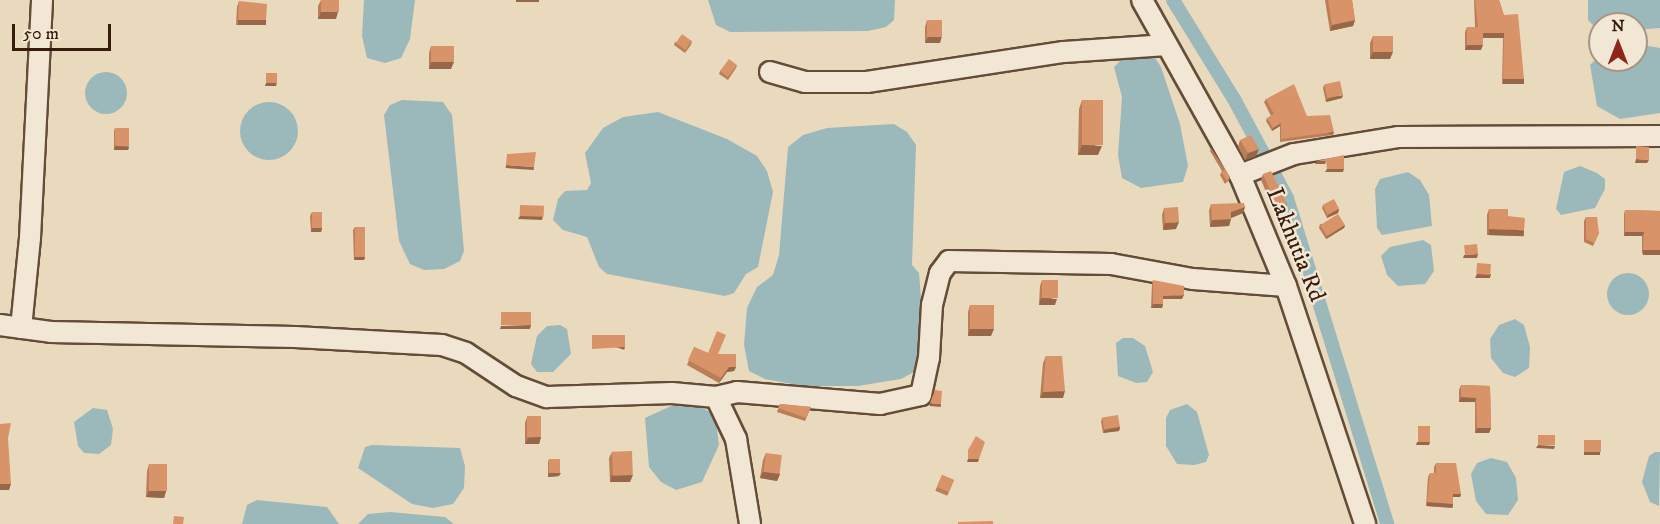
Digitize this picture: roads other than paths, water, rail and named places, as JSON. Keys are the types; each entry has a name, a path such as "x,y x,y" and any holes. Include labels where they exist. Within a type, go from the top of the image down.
{"street":[{"path":"21,328 30,238 42,0"},
{"name":"Lakhutia Rd","path":"1142,0 1240,176 1286,286 1365,524"},
{"path":"770,72 805,82 867,82 1064,52 1167,45"},
{"path":"1240,176 1294,154 1398,137 1660,136"},
{"path":"0,325 51,332 295,337 442,345 466,353 516,386 547,397 672,393 716,397 737,392 880,404 921,395 927,376 932,305 940,273 949,261 1111,264 1192,279 1286,286"},
{"path":"716,397 728,415 742,460 750,524"}],"water":[{"path":"364,0 415,0 410,39 401,58 385,63 367,58 362,36"},
{"path":"708,0 895,0 894,20 886,27 868,31 730,32 716,25"},
{"path":"1588,0 1660,0 1660,28 1648,29 1648,12 1588,12"},
{"path":"1648,46 1660,48 1660,113 1620,119 1597,106 1591,72 1648,72"},
{"path":"1128,53 1152,53 1161,67 1180,124 1188,166 1183,182 1141,188 1122,178 1118,155 1122,97 1114,67"},
{"path":"106,72 114,73 121,78 126,85 126,101 121,108 114,113 106,114 98,113 91,108 86,101 85,93 86,85 91,78 98,73"},
{"path":"402,100 443,102 452,115 464,251 460,261 444,269 424,270 410,264 399,241 384,115 390,105"},
{"path":"263,102 275,102 290,110 298,125 298,137 290,152 275,160 263,160 248,152 240,137 240,125 248,110"},
{"path":"658,112 727,139 757,156 767,171 773,192 758,267 746,274 734,293 725,296 607,274 599,267 587,237 563,230 553,220 558,199 565,191 587,190 591,183 585,153 603,128 623,117"},
{"path":"894,124 907,132 916,145 912,265 919,273 922,311 916,371 901,379 858,386 803,386 765,379 749,371 744,345 747,308 757,287 773,275 779,255 788,147 803,135 827,128"},
{"path":"1580,166 1605,179 1605,189 1595,208 1561,215 1556,209 1564,172"},
{"path":"1408,172 1420,180 1429,195 1432,226 1382,235 1377,228 1375,189 1380,179"},
{"path":"1423,240 1431,245 1434,271 1425,284 1398,286 1387,275 1381,256 1390,247"},
{"path":"1628,273 1643,279 1649,294 1643,309 1628,315 1613,309 1607,294 1613,279"},
{"path":"1515,319 1524,325 1530,347 1529,368 1515,377 1503,373 1491,358 1490,339 1499,325"},
{"path":"560,325 567,329 571,354 553,372 537,372 531,364 537,336 547,326"},
{"path":"1123,338 1133,338 1145,346 1153,372 1147,382 1136,383 1118,376 1116,343"},
{"path":"696,404 715,415 719,445 702,482 676,490 661,482 649,467 645,418 671,406"},
{"path":"1187,404 1197,412 1209,455 1206,462 1194,465 1177,464 1166,446 1166,418 1170,410"},
{"path":"93,408 107,410 113,429 111,445 99,454 84,453 78,446 74,422"},
{"path":"372,445 460,448 465,466 464,488 453,504 433,508 412,504 358,468 365,447"},
{"path":"1660,452 1659,506 1650,502 1642,482 1649,456"},
{"path":"1491,458 1507,462 1516,478 1518,500 1508,515 1486,514 1476,501 1471,474 1477,463"},
{"path":"257,500 327,507 339,524 242,524 247,505"},
{"path":"390,512 445,517 454,524 358,524 368,514"}],"waterway":[{"path":"1173,0 1234,99 1287,198 1387,524"}]}
